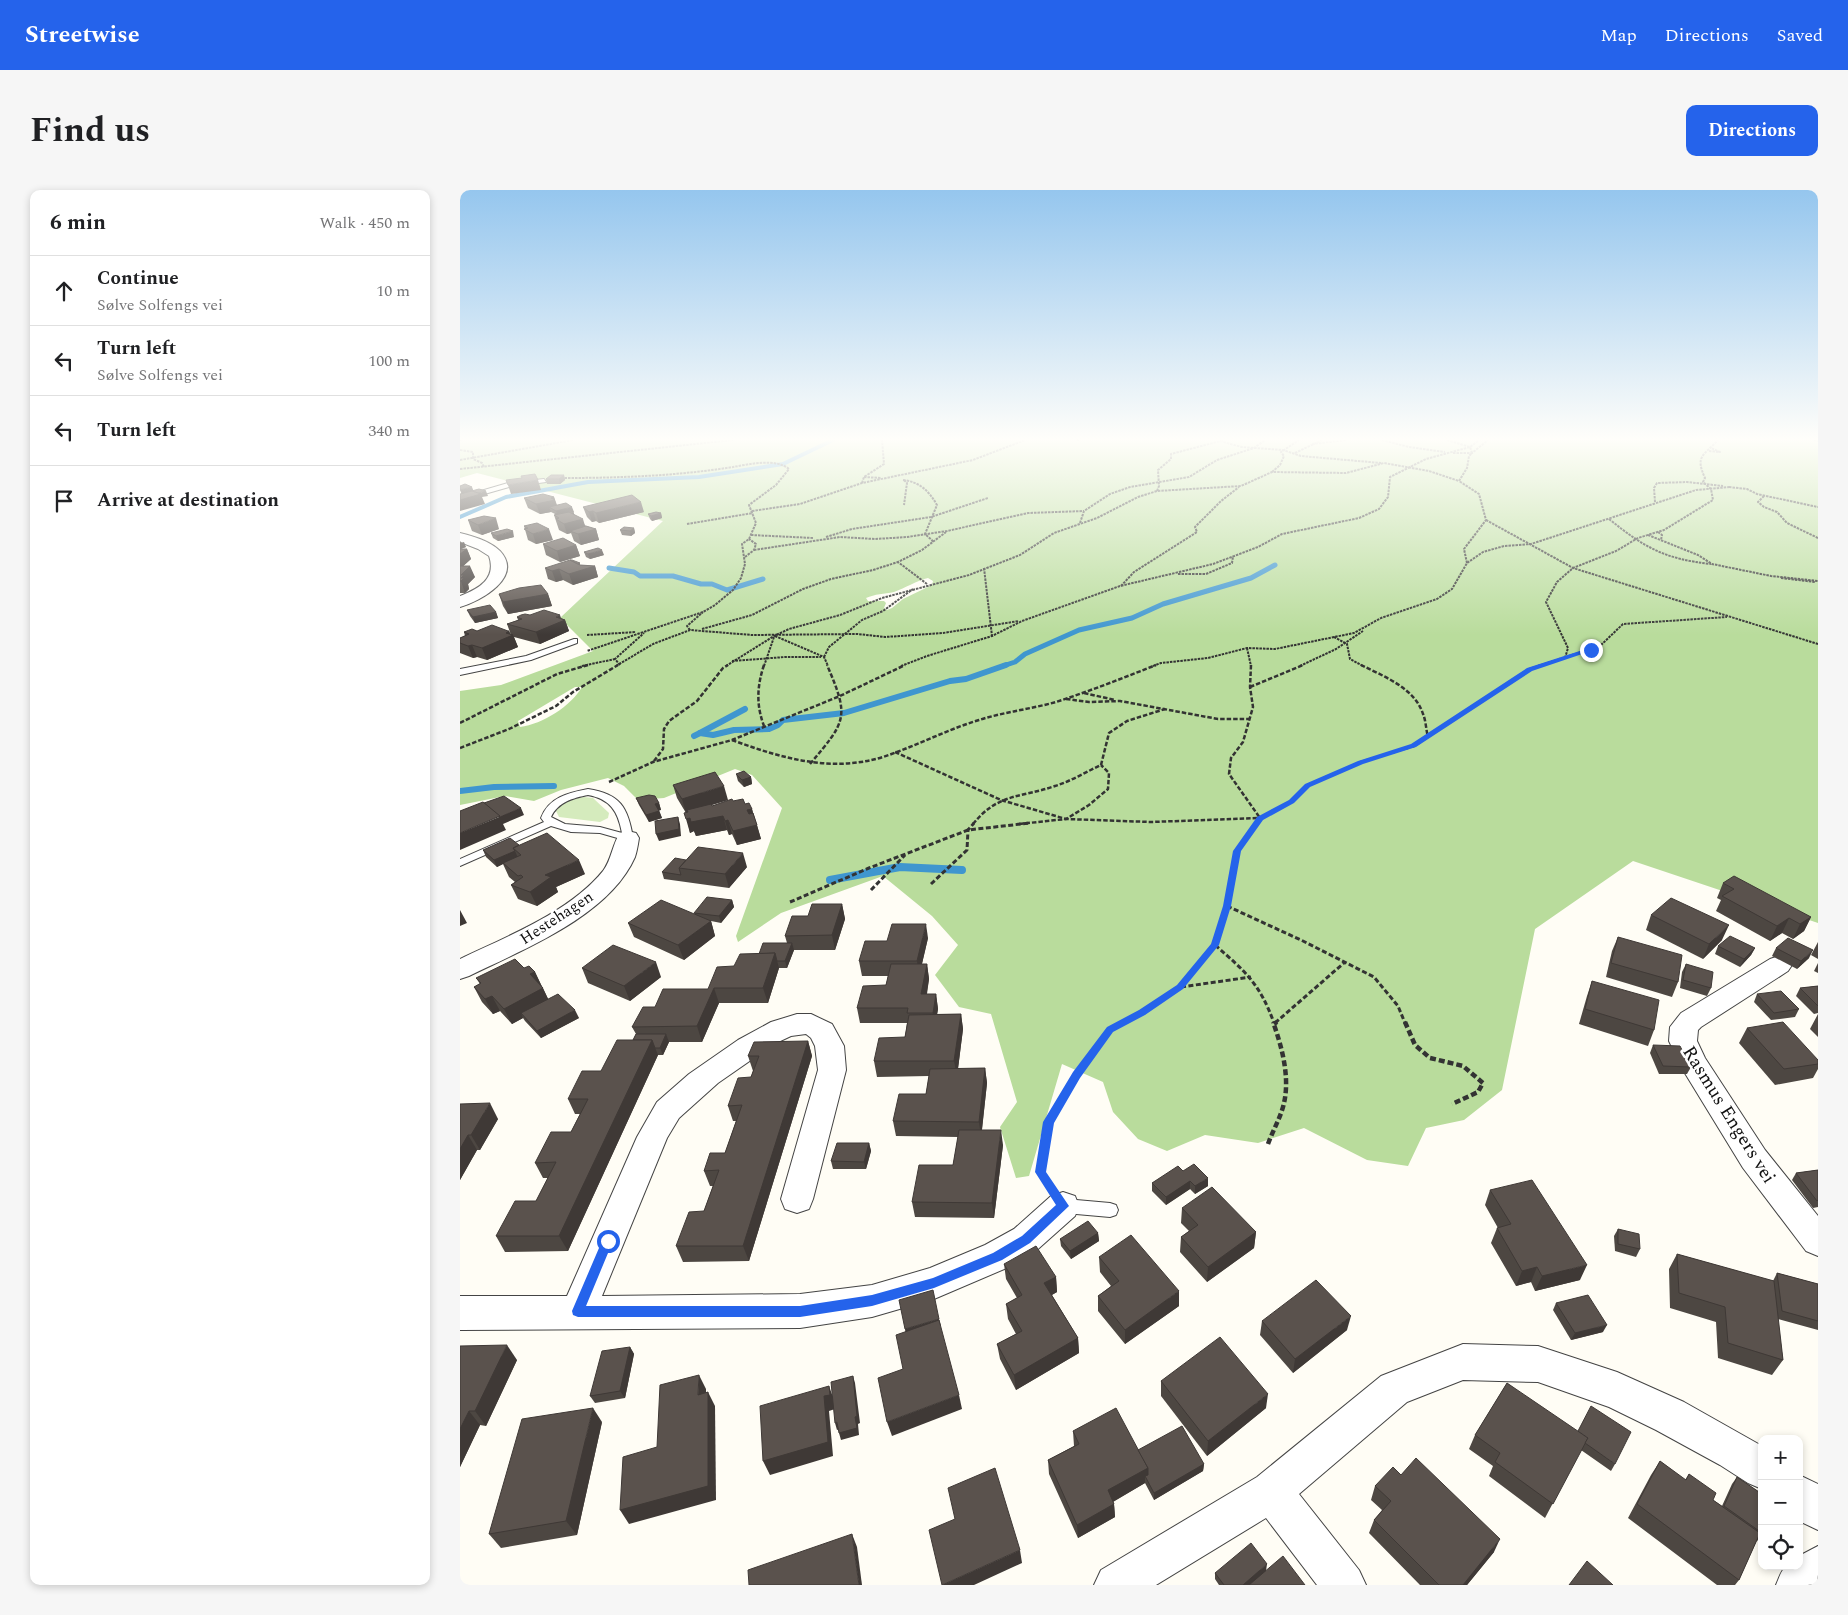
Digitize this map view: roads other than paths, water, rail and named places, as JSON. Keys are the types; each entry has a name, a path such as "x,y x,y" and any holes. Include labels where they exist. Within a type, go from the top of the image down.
{"street":[{"path":"460,538 486,548 496,555 499,564 498,574 491,586 472,598 460,602"},
{"name":"Hestehagen","path":"460,970 551,924 596,893 623,857 628,838"},
{"name":"Rasmus Engers vei","path":"1779,965 1691,1020 1684,1027 1683,1041 1693,1062 1754,1159 1818,1241"},
{"path":"578,1311 652,1137 667,1112 708,1075 752,1044 787,1026 810,1023 819,1028 826,1036 832,1052 832,1070 797,1199"},
{"path":"460,1313 800,1311 872,1301 934,1283 998,1256 1026,1239 1063,1206"},
{"path":"1116,1585 1271,1491 1394,1389 1463,1362 1538,1364 1617,1391 1670,1416 1758,1466"},
{"path":"1271,1491 1344,1585"},
{"path":"1803,1498 1818,1510"},
{"path":"1798,1585 1818,1568"}],"lane":[{"path":"460,672 528,658 574,640"},
{"path":"601,793 610,798 619,808 625,819 628,838 600,830 558,826 550,823 546,818 548,810 556,803 574,794 601,793"},
{"path":"460,863 550,823"},
{"path":"1063,1206 1110,1210"}],"waterway":[{"path":"460,517 487,505"},
{"path":"1006,665 1015,662 1025,654 1079,630 1132,618 1163,604 1251,578 1275,565"},
{"path":"609,568 634,572 640,576 673,576 701,584 712,584 727,590 763,579"},
{"path":"700,733 713,735 734,730 769,729 778,725 783,720 844,713 950,681 966,679 1006,665"},
{"path":"700,733 745,709"},
{"path":"694,736 700,733"},
{"path":"460,791 494,787 554,786"},
{"path":"830,880 900,867 962,870"}]}
